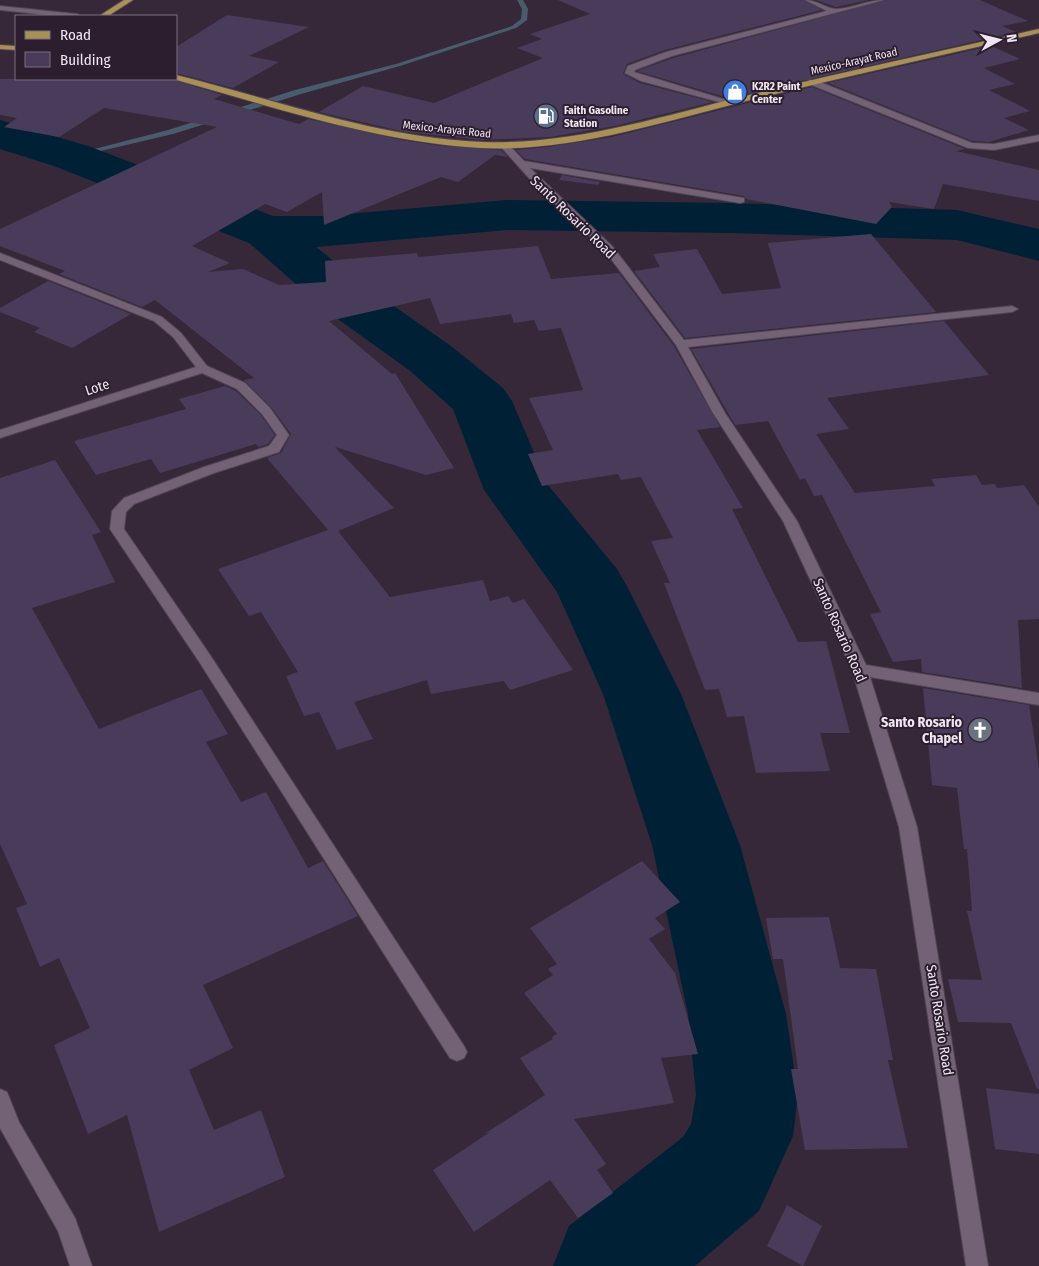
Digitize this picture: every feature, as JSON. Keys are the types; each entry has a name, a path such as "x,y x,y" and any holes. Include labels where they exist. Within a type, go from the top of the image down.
{"main road":[{"path":"105,15 129,0"},
{"name":"Mexico-Arayat Road","path":"178,78 372,130 424,139 505,146 550,144 604,135 812,82 1039,31"},
{"path":"0,47 15,48"}],"street":[{"path":"809,0 835,12"},
{"path":"727,103 644,80 629,73 631,68 668,54 880,0"},
{"path":"0,8 67,15"},
{"path":"812,82 972,146 994,148 1039,138"},
{"name":"Santo Rosario Road","path":"505,146 541,186 609,249 681,344 719,413 790,521 860,670 908,827 977,1266"},
{"path":"519,163 740,200"},
{"path":"0,256 158,319 177,335 203,369 241,386 266,412 283,435 280,443 274,449 209,470 129,501 119,511 117,529 215,675 457,1052"},
{"path":"681,344 1012,309"},
{"name":"Lote","path":"0,434 203,369"},
{"path":"860,670 1039,698"},
{"path":"0,1099 5,1129 68,1226 82,1266"}],"building":[{"path":"558,0 803,0 822,10 665,50 627,64 623,74 640,83 713,102 615,126 550,137 483,140 405,132 319,112 363,86 434,103 543,58 517,48 542,39 530,34 590,14"},
{"path":"816,0 869,0 836,7"},
{"path":"886,0 980,0 1028,21 1002,26 1016,32 728,98 637,71 673,58"},
{"path":"227,15 309,27 249,56 279,62 233,88 178,74 178,46"},
{"path":"991,46 1020,59 984,68 1015,84 989,90 1030,111 1004,118 1029,130 989,142 972,141 828,83"},
{"path":"0,79 174,80 222,95 214,99 299,124 308,119 402,140 442,146 501,150 508,157 495,155 458,182 441,177 324,225 322,192 287,212 265,204 192,246 230,263 208,272 243,269 279,285 326,282 325,261 417,253 418,257 538,246 551,279 619,273 674,346 720,427 697,430 743,508 732,509 798,642 826,641 850,733 820,733 830,771 756,773 744,716 727,717 719,689 705,690 664,583 670,583 651,541 673,538 641,477 621,480 618,474 542,486 528,454 553,450 529,398 583,390 561,328 539,331 534,320 514,323 511,314 440,324 430,298 329,321 392,374 395,373 454,468 426,475 335,447 394,508 338,531 390,597 483,580 490,601 508,596 513,603 524,599 573,670 510,690 504,681 431,694 427,680 354,702 373,739 337,750 319,712 304,716 286,676 298,672 261,612 249,616 218,569 328,530 267,458 281,453 291,434 271,407 244,380 254,378 155,300 142,307 59,274 65,271 0,246 0,229 217,127 104,108 59,137 4,127 17,118 0,115"},
{"path":"812,87 965,149 956,151 1039,170 1039,201 943,184 934,209 889,202 892,207 876,224 746,199 744,196 525,159 516,150 612,137"},
{"path":"562,175 600,182 598,185 559,180"},
{"path":"871,234 936,312 685,338 634,271 660,267 653,254 697,249 722,294 781,288 768,243"},
{"path":"48,281 131,314 72,348 34,332 40,328 0,312 0,308"},
{"path":"944,321 989,375 827,398 849,429 816,434 855,493 935,486 931,479 976,475 982,485 995,484 997,488 1024,485 1039,507 1039,619 1018,620 1022,688 922,672 921,659 893,662 870,614 881,612 822,495 814,496 805,478 800,480 768,421 735,425 691,349"},
{"path":"225,386 236,391 261,415 275,435 268,444 259,447 256,444 160,473 151,459 96,475 74,441 186,409 179,399"},
{"path":"55,460 101,532 92,535 115,582 32,608 99,729 201,689 228,734 206,742 241,802 266,792 308,868 323,861 358,916 203,985 233,1048 189,1070 214,1130 261,1110 285,1177 159,1232 127,1115 88,1134 54,1045 90,1028 59,958 40,967 16,908 27,904 0,844 0,478"},
{"path":"923,688 1029,705 1039,768 1039,1089 1037,1089 1011,1023 958,1022 948,979 982,980 967,911 972,911 967,849 964,849 957,788 932,785"},
{"path":"642,861 680,902 655,918 665,929 649,939 675,973 698,1054 661,1058 674,1103 574,1119 606,1164 597,1170 613,1193 578,1218 550,1180 474,1232 433,1170 490,1132 484,1134 545,1095 520,1058 553,1039 552,1037 557,1034 524,993 553,975 548,969 557,964 530,928"},
{"path":"829,917 840,968 876,969 893,1060 888,1060 908,1148 805,1150 791,1069 798,1069 783,959 773,959 766,918"},
{"path":"986,1088 1039,1094 1039,1154 995,1149"},
{"path":"787,1205 822,1226 803,1266 767,1246"}],"waterway":[{"path":"71,156 170,132 298,92 398,65 514,27 524,20 525,9 520,0"},
{"path":"0,134 71,156 267,232"},
{"path":"267,232 324,231 507,215 729,218 957,225 1039,245"},
{"path":"267,232 348,300 430,358 481,401 517,490 591,586 642,694 696,845 737,1014 747,1095 741,1136 721,1174 609,1266"}],"place":[{"name":"K2R2 Paint Center","path":"735,92"},
{"name":"Faith Gasoline Station","path":"546,116"},
{"name":"Santo Rosario Chapel","path":"980,730"}]}
